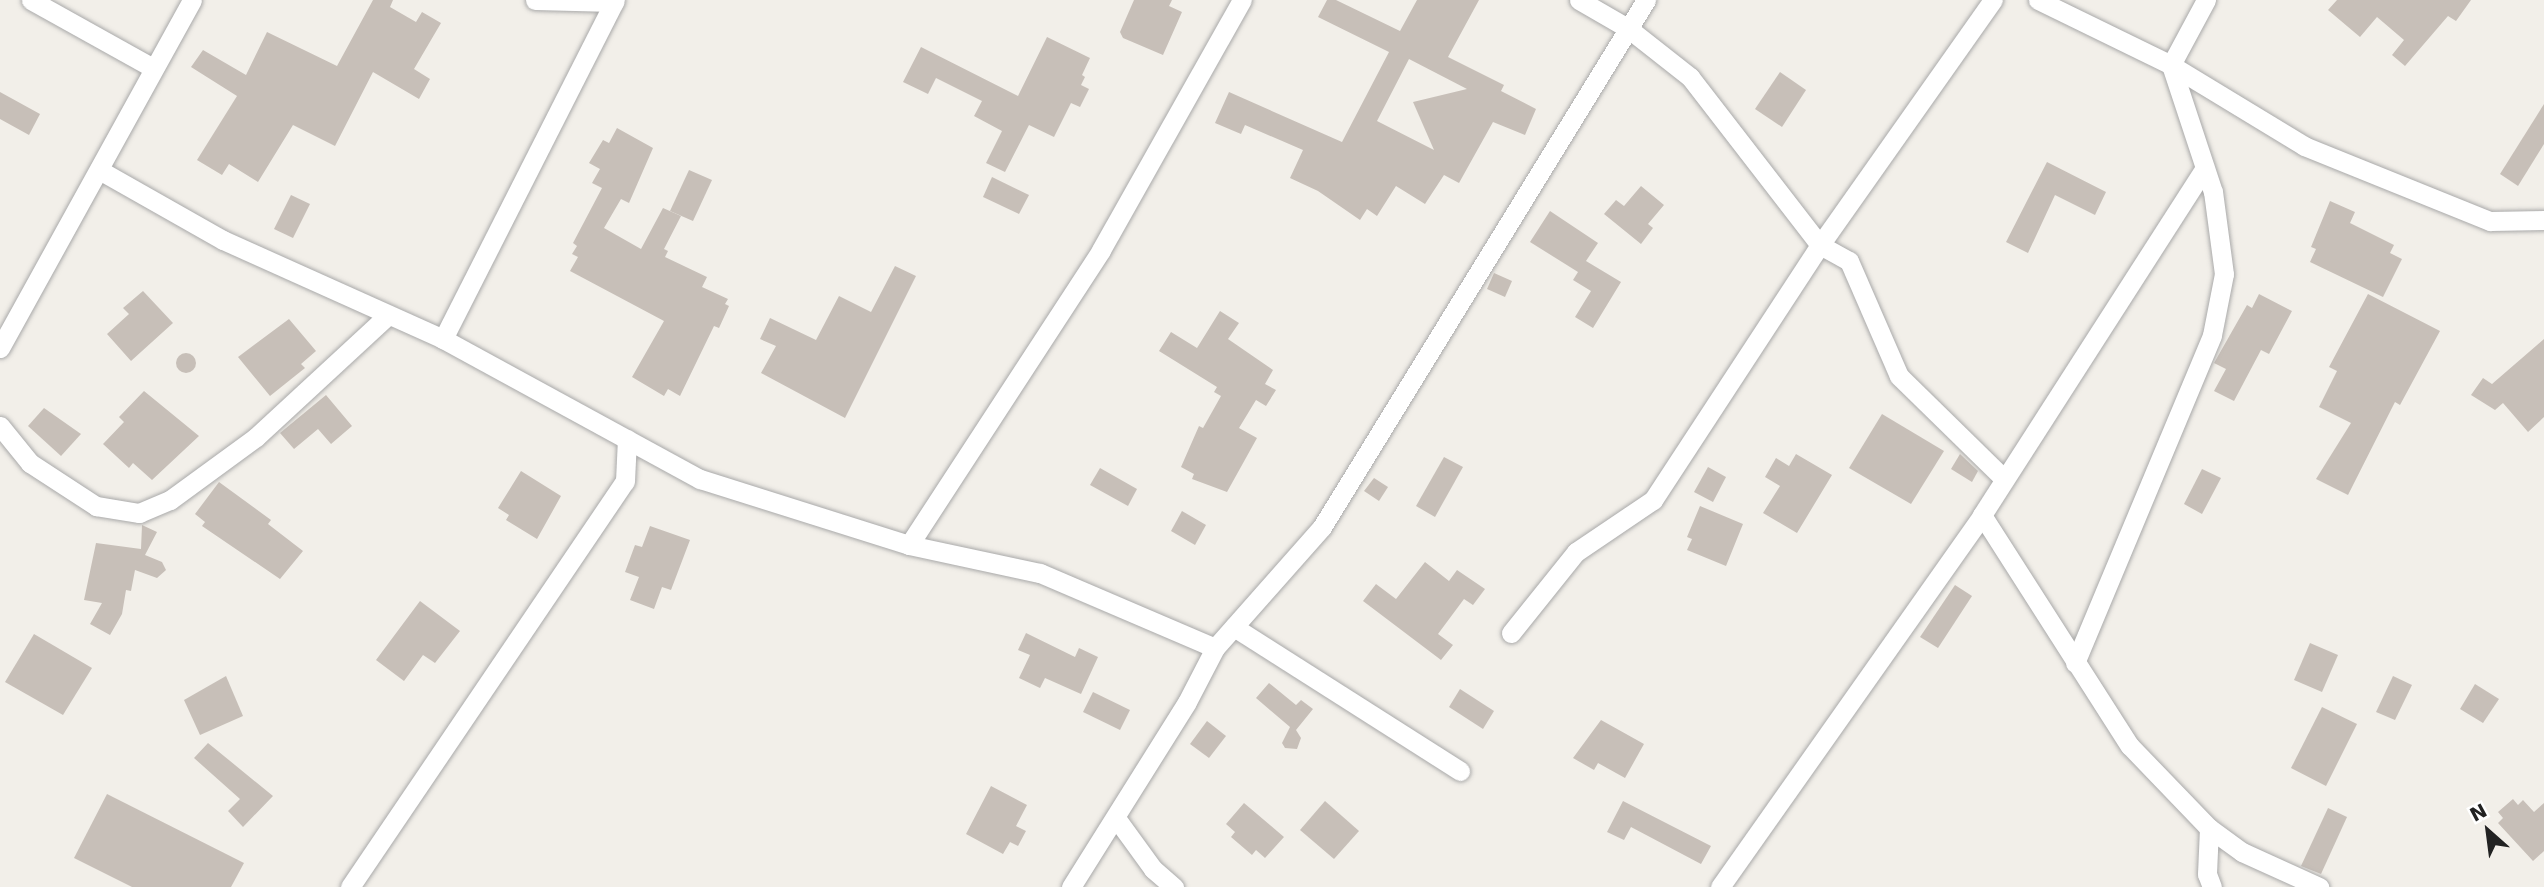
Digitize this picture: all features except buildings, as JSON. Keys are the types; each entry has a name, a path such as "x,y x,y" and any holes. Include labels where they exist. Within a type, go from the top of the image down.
{"street":[{"path":"31,0 153,68"},
{"path":"0,348 192,0"},
{"path":"443,339 615,1 535,0"},
{"path":"909,545 1101,250 1242,0"},
{"path":"1579,0 1629,29 1690,77 1820,245 1850,261 1857,272 1884,350 1899,376 2003,478"},
{"path":"1071,887 1116,818 1215,648 1322,527 1469,281 1646,0"},
{"path":"1511,633 1576,551 1653,500 1820,245 1993,0"},
{"path":"2038,0 2171,65 2304,146 2490,221 2544,220"},
{"path":"2075,663 2212,335 2224,274 2205,168 2171,65 2206,0"},
{"path":"1720,887 1982,515 2003,478 2205,168"},
{"path":"100,171 223,240 443,339 700,479 909,545 1040,573 1215,648"},
{"path":"0,426 30,463 96,506 139,513 170,500 256,437 387,316"},
{"path":"350,887 625,481 627,439"},
{"path":"1982,515 2130,746 2208,828 2242,852 2319,887"},
{"path":"1234,627 1460,771"},
{"path":"1116,818 1153,869 1174,887"},
{"path":"2208,828 2207,874 2212,887"}]}
